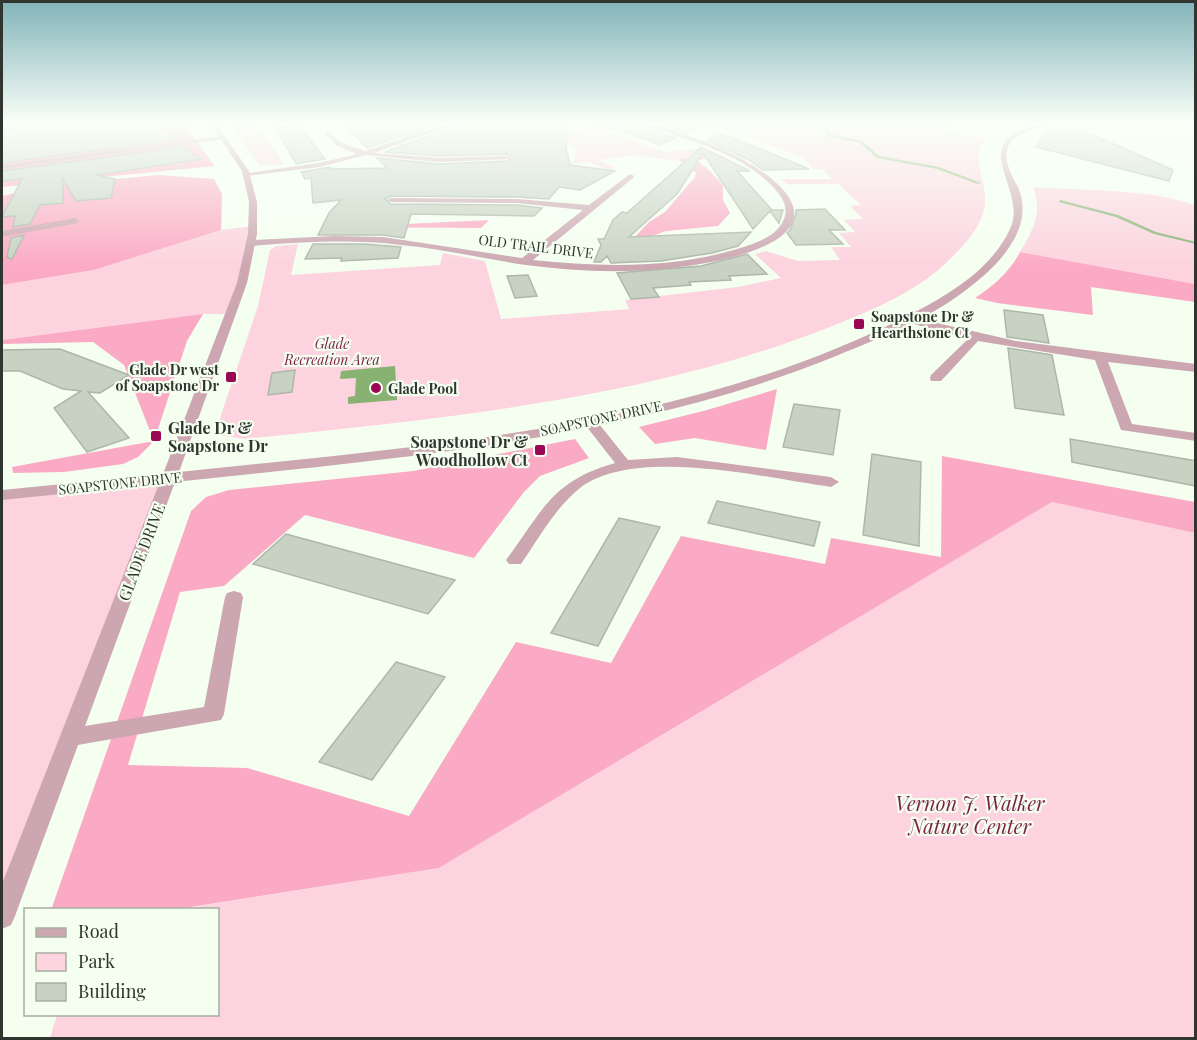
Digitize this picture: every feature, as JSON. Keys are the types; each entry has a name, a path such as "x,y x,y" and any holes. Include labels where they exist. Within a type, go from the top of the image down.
{"street":[{"name":"GLADE DRIVE","path":"2,916 72,737 242,283 252,243 254,205 244,171"},
{"path":"246,174 274,171"},
{"name":"OLD TRAIL DRIVE","path":"252,243 326,239 383,240 525,261 610,267 696,262 756,246 778,234 785,226 789,217 788,199 776,184 756,171"},
{"name":"SOAPSTONE DRIVE","path":"2,495 169,479 419,450 644,411 768,377 846,349 911,320 956,292 978,275 1007,243 1016,228 1020,204 1007,171"},
{"path":"525,261 630,176"},
{"path":"391,200 507,201 590,208"},
{"path":"2,234 75,221"},
{"path":"911,320 976,337 1192,368 1196,380"},
{"path":"936,378 976,337"},
{"path":"1100,356 1126,427 1196,437"},
{"path":"590,422 624,465"},
{"path":"515,560 560,499 576,484 595,474 624,465 677,461 831,482"},
{"path":"72,737 213,714 234,597"}],"green space":[{"name":"Glade Recreation Area","path":"824,171 980,171 985,204 981,219 973,233 952,257 927,279 866,312 764,351 692,372 619,388 470,413 245,439 224,436 216,430 258,306 270,250 276,246 298,244 291,275 440,265 443,253 485,261 501,319 629,309 625,300 738,287 781,278 755,254 766,251 798,261 840,260 831,247 851,247 839,233 855,232 844,220 863,219 850,206 861,205 838,184 787,184 781,179 832,179"},
{"path":"1033,187 1136,193 1195,205 1195,284 1020,252 1029,236 1037,213"},
{"path":"254,226 231,314 203,314 2,340 2,285 94,270 221,230"},
{"path":"169,479 15,881 2,916 2,495"},
{"name":"Vernon J. Walker Nature Center","path":"1052,502 1195,533 1195,1038 50,1038 57,1016 219,1016 219,908 186,908 439,868"}],"shaded area":[{"path":"2,171 169,171 2,187"},
{"path":"693,171 709,171 723,185 723,200 730,213 718,226 666,231 628,244 649,222 665,212 696,173"},
{"path":"157,175 214,179 222,194 221,230 94,270 2,285 2,196 38,187"},
{"path":"489,220 481,228 343,227"},
{"path":"1020,252 1195,284 1195,302 1091,287 1093,315 997,303 975,298 1000,278"},
{"path":"203,314 187,341 154,441 124,365 93,342 2,344 2,340"},
{"name":"Glade Pool","path":"395,366 397,400 348,404 348,397 355,396 356,378 340,379 341,371"},
{"path":"777,389 766,450 695,438 655,444 639,427 707,410"},
{"path":"575,439 589,458 540,476 524,492 474,558 305,515 224,586 180,592 128,765 247,768 409,816 516,642 611,663 681,536 825,564 831,538 941,557 942,456 1195,502 1195,533 1052,502 439,868 184,908 52,908 191,511 206,497 229,490 413,471"},
{"path":"154,441 138,457 123,464 64,472 13,473 12,467"}],"building":[{"path":"2,171 125,171 96,175 115,179 111,198 76,201 63,179 63,203 40,205 30,224 13,227 15,216 2,217 22,179 2,181"},
{"path":"615,171 580,190 559,187 549,199 391,196 385,199 391,204 517,205 542,208 534,216 411,214 404,238 383,235 318,235 329,213 341,200 313,203 311,178 305,179 301,172"},
{"path":"675,171 692,171 677,194 629,237 751,232 738,246 712,253 661,261 611,263 607,256 601,262 594,262 601,245 598,239 604,239 613,220 622,212 627,213"},
{"path":"715,171 750,171 737,171 772,210 783,210 779,223 770,211 753,229"},
{"path":"1128,171 1173,171 1169,181"},
{"path":"825,209 845,230 829,230 843,244 796,245 787,233 796,210"},
{"path":"24,235 12,259 7,257 11,238"},
{"path":"313,244 401,247 398,258 341,261 342,258 305,259"},
{"path":"747,254 767,274 729,276 731,280 689,282 691,285 653,288 659,297 631,299 617,273 701,266"},
{"path":"528,275 537,296 515,298 507,276"},
{"path":"1004,310 1043,315 1049,343 1007,337"},
{"path":"1008,348 1052,355 1064,415 1015,408"},
{"path":"60,349 129,375 100,393 88,392 129,438 87,452 54,408 81,391 63,389 20,371 2,371 2,350"},
{"path":"295,370 292,392 268,395 272,373"},
{"path":"794,404 840,410 833,455 783,447"},
{"path":"1070,439 1196,461 1196,486 1072,462"},
{"path":"872,454 921,462 919,546 863,535"},
{"path":"717,501 820,522 814,546 708,523"},
{"path":"619,518 660,527 598,646 551,633"},
{"path":"286,534 455,580 428,614 253,564"},
{"path":"396,662 445,677 372,780 319,762"}],"waterway":[{"path":"945,171 979,183"},
{"path":"1060,201 1117,216 1155,233 1196,243"}],"place":[{"name":"Soapstone Dr & Hearthstone Ct","path":"859,324"},
{"name":"Glade Dr west of Soapstone Dr","path":"231,377"},
{"name":"Glade Pool","path":"376,388"},
{"name":"Glade Dr & Soapstone Dr","path":"156,436"},
{"name":"Soapstone Dr & Woodhollow Ct","path":"540,450"}]}
